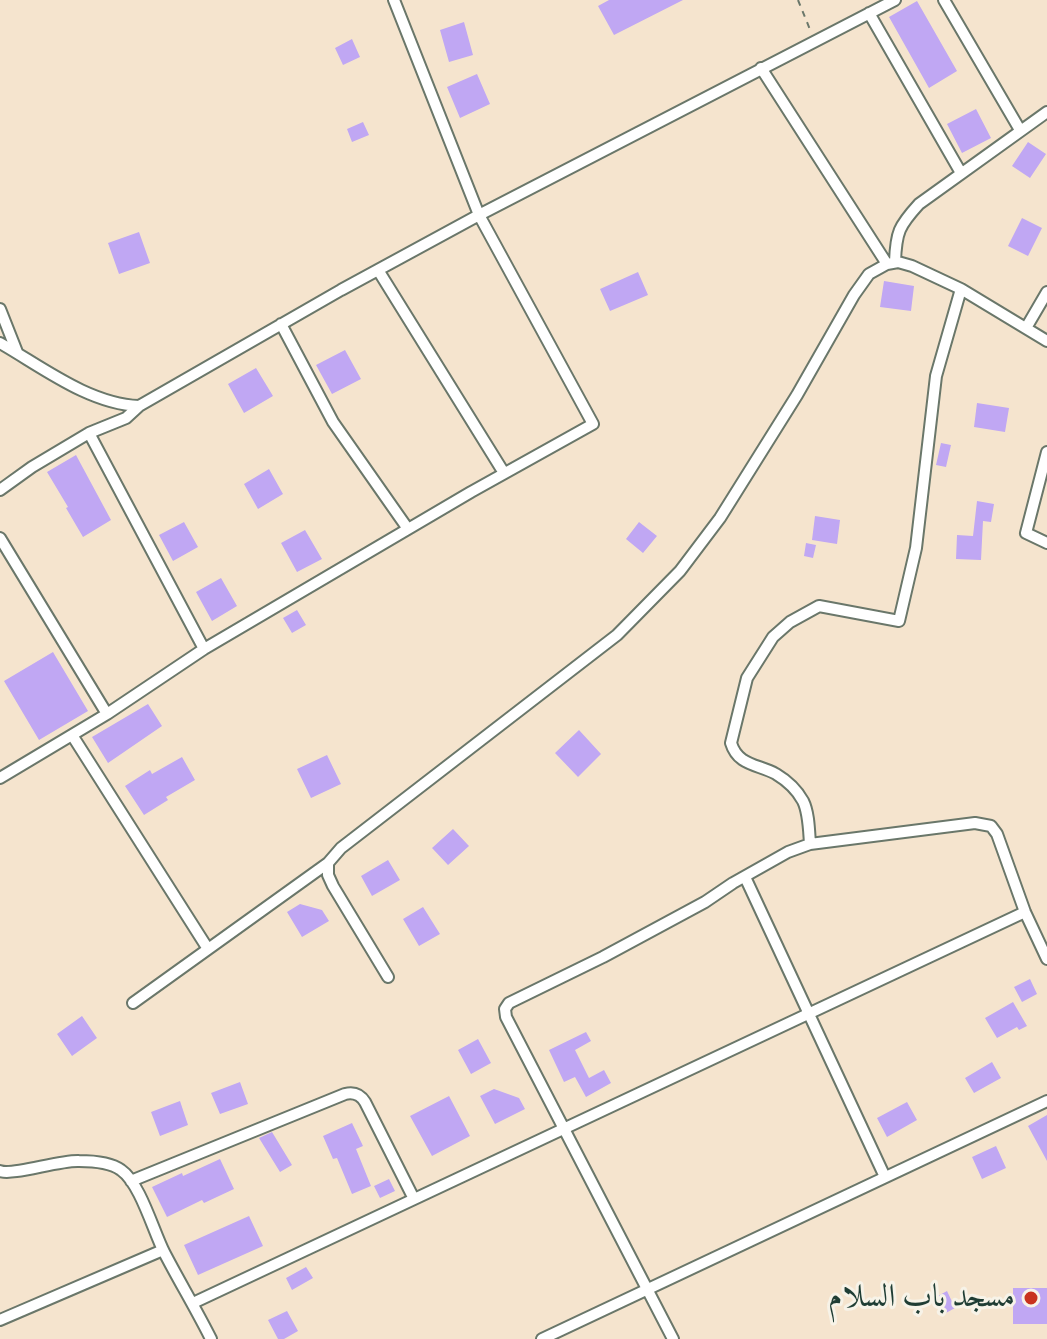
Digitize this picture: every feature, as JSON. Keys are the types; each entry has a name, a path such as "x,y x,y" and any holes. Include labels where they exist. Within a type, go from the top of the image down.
{"street":[{"path":"0,778 107,714 204,649 593,424 479,215 394,0"},
{"path":"0,490 89,433 126,418 139,406 378,270 895,0"},
{"path":"944,0 1020,130"},
{"path":"869,13 961,173"},
{"path":"761,68 891,263"},
{"path":"891,263 903,222 919,204 1047,112"},
{"path":"133,1003 328,863 341,848 617,635 680,571 720,518 869,274 891,263 912,266 961,289 1047,341"},
{"path":"378,270 504,473"},
{"path":"810,844 804,803 792,786 776,774 738,758 733,750 731,743 747,678 773,637 790,622 819,606 899,621 916,548 936,376 961,289"},
{"path":"1026,328 1047,292"},
{"path":"0,309 17,352"},
{"path":"281,324 333,422 408,529"},
{"path":"0,343 71,384 110,402 139,406"},
{"path":"89,433 204,649"},
{"path":"1047,452 1026,533 1047,543"},
{"path":"0,538 107,714"},
{"path":"72,735 208,949"},
{"path":"673,1339 506,1017 506,1006 616,951 788,852 810,844 975,823 991,826 997,834 1025,912 1047,959"},
{"path":"328,863 328,875 333,886 388,977"},
{"path":"745,877 885,1177"},
{"path":"193,1303 1025,912"},
{"path":"131,1181 352,1093 365,1102 414,1199"},
{"path":"542,1339 1047,1101"},
{"path":"2,1174 76,1160 102,1163 120,1170 131,1181 163,1250 211,1339"},
{"path":"0,1320 163,1250"}],"path":[{"path":"798,0 814,40"}],"building":[{"path":"609,0 683,0 614,35 598,6"},
{"path":"917,1 957,71 929,88 889,17"},
{"path":"464,22 473,55 449,62 440,30"},
{"path":"352,39 360,57 343,65 335,48"},
{"path":"477,74 490,104 460,118 447,87"},
{"path":"976,109 991,138 962,153 947,124"},
{"path":"363,122 369,135 352,142 347,129"},
{"path":"1028,142 1046,154 1030,178 1012,166"},
{"path":"1022,218 1042,228 1028,256 1008,246"},
{"path":"139,232 150,263 119,274 108,243"},
{"path":"638,272 648,295 610,311 600,289"},
{"path":"884,281 914,286 911,311 880,307"},
{"path":"345,350 361,379 332,394 316,365"},
{"path":"256,368 273,396 244,413 228,384"},
{"path":"977,403 1009,408 1005,432 974,427"},
{"path":"941,443 951,445 946,467 936,465"},
{"path":"76,455 111,520 83,537 47,472"},
{"path":"269,469 283,494 258,509 244,484"},
{"path":"977,501 994,504 991,522 983,521 981,560 956,559 957,535 973,536"},
{"path":"815,516 840,520 837,544 812,540"},
{"path":"184,522 198,547 173,561 159,535"},
{"path":"639,522 657,536 643,553 626,539"},
{"path":"305,530 322,559 297,572 281,543"},
{"path":"806,543 816,545 813,558 804,556"},
{"path":"221,578 237,606 212,621 196,592"},
{"path":"297,610 306,625 292,633 283,618"},
{"path":"53,652 88,711 39,740 4,681"},
{"path":"148,704 162,726 108,763 92,737"},
{"path":"579,730 601,754 578,777 555,753"},
{"path":"327,755 341,784 311,798 297,769"},
{"path":"182,757 195,780 144,815 125,786 150,770 152,774"},
{"path":"453,829 469,846 448,865 432,848"},
{"path":"388,860 400,880 372,896 361,876"},
{"path":"300,904 322,910 329,921 302,937 287,912"},
{"path":"423,907 440,934 419,946 403,919"},
{"path":"1030,979 1037,994 1022,1002 1014,987"},
{"path":"1013,1002 1027,1026 1019,1030 1017,1027 997,1038 985,1018"},
{"path":"82,1016 97,1038 72,1056 57,1034"},
{"path":"586,1032 591,1041 575,1050 589,1078 604,1070 611,1083 586,1097 575,1077 564,1082 549,1050"},
{"path":"478,1039 491,1063 471,1074 458,1050"},
{"path":"992,1062 1001,1078 974,1093 965,1078"},
{"path":"240,1082 248,1104 220,1114 211,1093"},
{"path":"494,1089 519,1098 525,1109 495,1124 480,1096"},
{"path":"449,1096 470,1136 432,1156 410,1116"},
{"path":"180,1101 188,1125 160,1136 151,1112"},
{"path":"907,1102 917,1120 887,1137 877,1118"},
{"path":"1047,1115 1047,1161 1028,1126"},
{"path":"352,1123 363,1146 356,1149 371,1186 352,1194 337,1158 333,1159 323,1136"},
{"path":"272,1132 292,1165 280,1172 259,1138"},
{"path":"996,1146 1006,1168 982,1179 972,1157"},
{"path":"220,1159 234,1189 167,1217 152,1187"},
{"path":"389,1179 395,1191 380,1198 374,1186"},
{"path":"249,1216 263,1246 198,1275 184,1245"},
{"path":"306,1267 313,1278 292,1290 286,1278"},
{"path":"1013,1288 1047,1288 1047,1324 1013,1324"},
{"path":"947,1291 955,1308 944,1314 936,1297"},
{"path":"287,1311 298,1331 278,1339 268,1320"}],"place":[{"name":"مسجد باب السلام","path":"1031,1298"}]}
